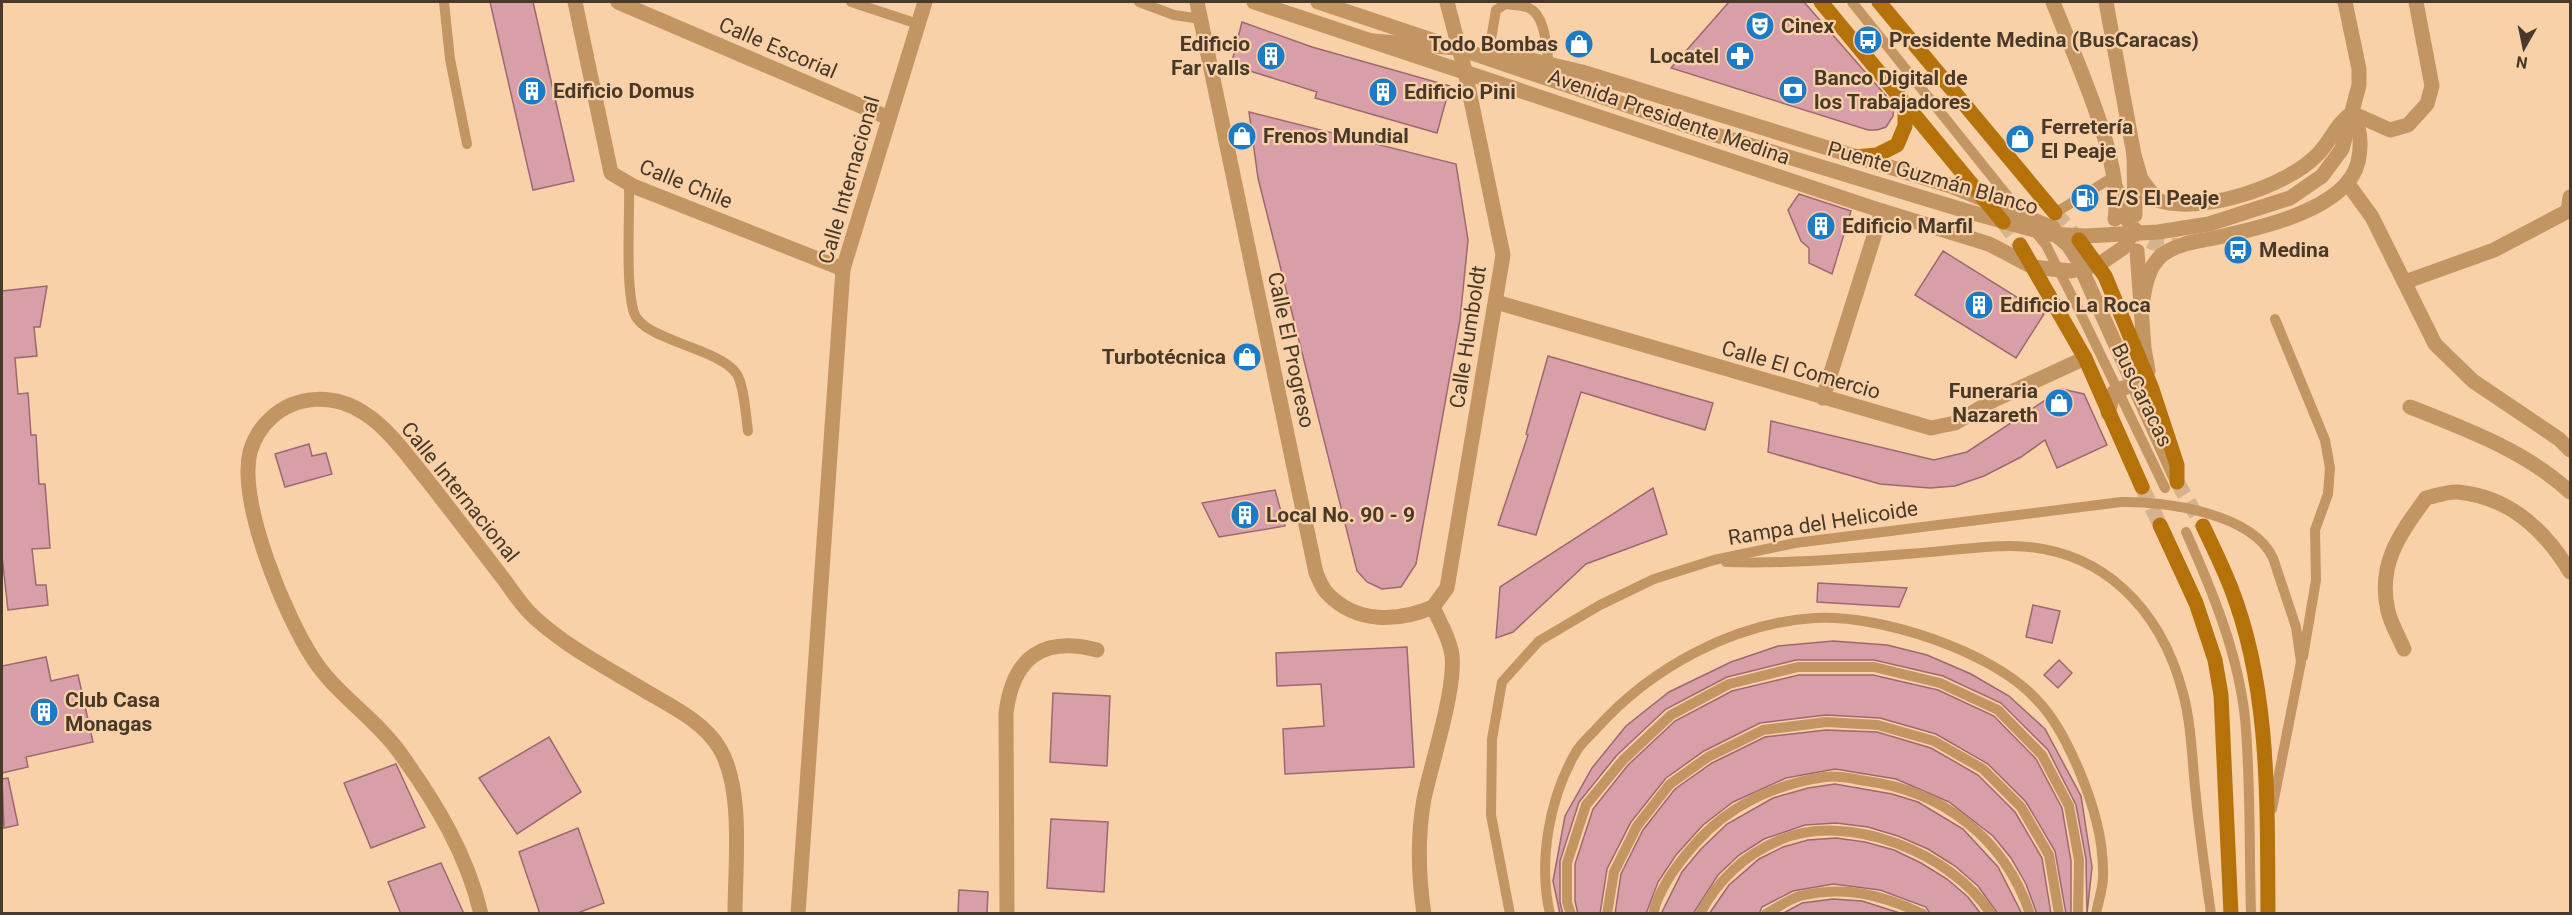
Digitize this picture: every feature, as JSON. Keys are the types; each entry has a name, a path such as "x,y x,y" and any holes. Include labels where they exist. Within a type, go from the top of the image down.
{"main road":[{"path":"1821,2 2003,222"},
{"path":"1880,2 2055,213"},
{"path":"1855,157 1877,155 1897,145 1904,133 1905,104"},
{"path":"2079,240 2098,266 2144,388 2177,465 2171,485"},
{"path":"2020,245 2085,358 2142,488"},
{"path":"2160,525 2196,603 2215,660 2221,695 2231,914"},
{"path":"2203,526 2232,590 2248,643 2260,710 2268,826 2268,914"}],"street":[{"name":"Calle Chile","path":"575,2 611,173 629,184 843,269"},
{"name":"Calle Escorial","path":"618,2 889,118"},
{"name":"Calle Internacional","path":"798,914 843,269 925,2"},
{"name":"Calle El Progreso","path":"1197,2 1316,573 1327,593 1349,609 1382,620 1410,617 1433,608"},
{"name":"Avenida Presidente Medina","path":"1254,2 1882,211 1989,244 2033,267 2059,271 2098,266"},
{"name":"Avenida Presidente Medina","path":"1318,2 1457,48 1489,51 1549,64 1855,157 1987,200 2079,240"},
{"name":"Calle Humboldt","path":"1433,608 1447,588 1503,255 1465,71 1446,2"},
{"path":"2053,2 2103,134 2114,183 2128,222"},
{"path":"2106,2 2140,179 2157,200 2182,204 2219,200 2270,185 2318,155 2339,122 2352,113"},
{"name":"Puente Guzmán Blanco","path":"1457,48 1702,131 1963,210 2056,235 2130,234 2209,224 2290,198 2307,189 2334,163 2342,150 2352,113 2359,69 2345,2"},
{"path":"2352,113 2390,130 2408,125 2427,104 2432,86 2416,2"},
{"path":"1373,41 1457,48"},
{"path":"2142,305 2146,279 2156,261 2178,245 2280,221 2320,204 2348,184 2356,171 2361,140 2352,113"},
{"path":"2098,266 2123,248 2128,222 2134,155"},
{"path":"2348,184 2372,217 2435,344 2473,381 2559,439 2571,450"},
{"path":"2405,282 2494,250 2568,211 2571,197"},
{"path":"1823,398 1882,211"},
{"name":"Puente Guzmán Blanco","path":"2056,235 2068,245 2076,257 2144,388"},
{"path":"2108,414 2110,401 2119,390 2131,385 2144,388 2142,305 2137,251"},
{"name":"Calle El Comercio","path":"1496,302 1931,428 1955,423 1994,399 2085,358"},
{"name":"Calle Internacional","path":"481,914 474,885 460,848 399,751 315,662 290,618 266,556 253,508 248,476 250,452 257,435 268,420 293,404 313,399 333,399 363,412 394,439 532,616 577,649 700,724 719,746 729,767 735,789 735,914"},
{"path":"2410,407 2500,446 2550,476 2571,492"},
{"path":"2404,649 2388,612 2384,571 2402,531 2426,498 2456,492 2498,501 2523,518 2554,545 2571,572"},
{"path":"1424,914 1419,878 1418,840 1452,676 1452,651 1433,608"},
{"path":"1007,914 1006,713 1009,688 1023,665 1037,653 1055,646 1074,644 1097,650"}],"lane":[{"path":"444,2 450,59 467,144"},
{"path":"851,2 918,24"},
{"path":"1139,2 1174,15 1201,20"},
{"name":"BusCaracas","path":"1852,2 2046,245 2119,390 2171,485"},
{"path":"1489,51 1496,10 1505,4 1529,8 1538,17 1542,28 1549,64"},
{"path":"2055,213 2114,183"},
{"path":"629,184 630,278 634,314 644,327 725,363 737,374 748,431"},
{"path":"2275,319 2325,440 2330,468 2328,494 2315,530 2316,580 2300,669"},
{"name":"Rampa del Helicoide","path":"1710,561 1795,543 2109,503 2148,502 2184,507 2243,530 2270,550 2278,569 2296,627 2300,669 2268,826"},
{"path":"2186,532 2220,612 2235,664 2244,717 2251,914"},
{"name":"Rampa del Helicoide","path":"1710,561 1793,564 2010,546 2065,555 2097,569 2144,609 2171,654 2184,695 2190,730 2211,914"},
{"path":"1510,914 1491,815 1492,739 1502,682 1539,641 1600,605 1654,579 1710,561"},
{"path":"1550,914 1546,897 1546,854 1555,803 1576,751 1621,701 1672,664 1749,630 1816,618 1888,624 1946,644 1996,666 2036,699 2068,745 2096,812 2103,878 2096,914"},
{"path":"1571,914 1568,902 1567,863 1587,805 1623,760 1671,716 1729,684 1798,667 1874,667 1940,683 1998,710 2042,755 2069,806 2079,860 2078,914"},
{"path":"1607,914 1614,872 1637,826 1670,784 1708,757 1763,730 1826,722 1878,725 1934,741 1983,769 2021,807 2049,855 2059,914"},
{"path":"1653,914 1656,902 1680,860 1714,822 1768,791 1828,776 1896,785 1949,807 1989,843 2021,887 2030,914"},
{"path":"1700,914 1713,891 1741,863 1780,840 1819,831 1871,836 1923,853 1962,878 1991,914"},
{"path":"1766,914 1798,896 1842,891 1887,897 1923,914"}],"building":[{"name":"Edificio Domus","path":"490,2 533,2 574,181 533,190"},
{"path":"1729,2 1804,2 1894,105 1893,116 1886,127 1868,130 1671,68"},
{"name":"Edificio Pini","path":"1242,22 1312,47 1450,86 1437,133 1315,98 1317,92 1231,65"},
{"path":"1249,112 1456,164 1468,240 1460,320 1416,564 1401,587 1382,589 1367,582 1357,571 1258,178"},
{"name":"Edificio Marfil","path":"1799,194 1851,211 1832,274 1809,263 1809,248 1801,241 1788,210"},
{"name":"Edificio La Roca","path":"1943,251 2044,314 2016,358 1915,295"},
{"path":"47,286 40,327 34,327 37,356 15,358 18,394 28,393 31,435 36,435 39,484 45,484 50,548 32,549 36,585 46,585 48,605 8,610 2,556 2,291"},
{"path":"1548,356 1713,403 1705,430 1581,392 1536,535 1498,525 1528,435 1526,434"},
{"path":"2062,389 2084,394 2107,445 2057,468 2045,440 2021,457 1984,476 1955,486 1930,488 1880,484 1768,452 1771,421 1934,460 1967,452"},
{"path":"309,444 312,456 326,453 332,474 285,487 275,454"},
{"path":"1653,488 1667,534 1586,564 1513,632 1496,638 1500,587"},
{"name":"Local No. 90 - 9","path":"1275,490 1285,526 1219,537 1202,503"},
{"path":"1818,583 1907,588 1899,607 1817,602"},
{"path":"2033,605 2060,611 2052,643 2026,637"},
{"path":"1833,641 1887,645 1927,655 1971,674 2009,696 2045,729 2081,796 2092,867 2087,914 2086,859 2076,805 2048,750 2001,703 1943,676 1874,660 1796,660 1727,677 1666,709 1617,755 1579,802 1560,861 1560,902 1563,914 1560,914 1553,881 1565,816 1592,768 1626,726 1669,692 1731,662 1778,646"},
{"path":"1407,647 1414,767 1285,774 1283,729 1324,726 1321,684 1277,686 1276,653"},
{"name":"Club Casa Monagas","path":"46,657 51,681 78,675 93,742 26,757 28,767 2,773 2,666"},
{"path":"2059,660 2072,673 2058,688 2044,675"},
{"path":"1799,675 1873,675 1938,690 1994,716 2036,759 2062,808 2071,861 2071,914 2066,914 2055,851 2026,802 1988,764 1936,734 1880,718 1826,715 1760,723 1704,751 1666,778 1631,822 1607,869 1600,914 1578,914 1575,901 1575,864 1593,809 1628,765 1675,721 1732,691"},
{"path":"1053,693 1110,696 1107,766 1050,762"},
{"path":"1826,730 1877,732 1931,748 1978,775 2015,812 2042,858 2051,914 2037,914 2026,884 2011,858 1993,836 1949,802 1896,779 1835,769 1786,778 1733,802 1703,825 1676,855 1658,882 1646,914 1615,914 1621,874 1643,830 1675,789 1712,763 1765,737"},
{"path":"549,737 581,792 517,834 479,778"},
{"path":"396,764 425,827 371,848 344,783"},
{"path":"8,778 18,825 4,828 2,779"},
{"path":"1835,784 1892,794 1918,802 1963,829 1998,867 2022,914 1998,914 1978,886 1955,866 1928,849 1898,836 1868,827 1836,823 1805,825 1764,839 1739,855 1718,875 1693,914 1661,914 1682,872 1701,849 1727,824 1773,798 1808,788"},
{"path":"1051,819 1108,822 1104,892 1047,888"},
{"path":"578,828 604,903 575,914 540,914 519,852"},
{"path":"1836,838 1865,842 1894,850 1921,863 1947,879 1968,897 1981,914 1930,914 1926,907 1880,890 1833,884 1793,891 1762,907 1759,914 1709,914 1729,885 1759,859 1783,847 1808,840"},
{"path":"441,863 464,914 401,914 388,882"},
{"path":"959,890 988,892 987,914 958,914"},
{"path":"1833,899 1862,901 1903,914 1782,914 1802,903"}],"tunnel":[{"path":"2055,213 2079,240"},
{"path":"2003,222 2020,245"},
{"path":"2132,226 2147,240 2164,245 2178,245"},
{"path":"2177,482 2203,526"},
{"path":"2142,487 2160,525"}],"place":[{"name":"Cinex","path":"1760,26"},
{"name":"Presidente Medina (BusCaracas)","path":"1868,40"},
{"name":"Todo Bombas","path":"1579,44"},
{"name":"Edificio Far valls","path":"1271,56"},
{"name":"Locatel","path":"1740,56"},
{"name":"Banco Digital de los Trabajadores","path":"1793,90"},
{"name":"Edificio Domus","path":"532,91"},
{"name":"Edificio Pini","path":"1383,92"},
{"name":"Frenos Mundial","path":"1242,136"},
{"name":"Ferretería El Peaje","path":"2020,139"},
{"name":"E/S El Peaje","path":"2085,198"},
{"name":"Edificio Marfil","path":"1821,226"},
{"name":"Medina","path":"2238,250"},
{"name":"Edificio La Roca","path":"1979,305"},
{"name":"Turbotécnica","path":"1247,357"},
{"name":"Funeraria Nazareth","path":"2059,403"},
{"name":"Local No. 90 - 9","path":"1245,515"},
{"name":"Club Casa Monagas","path":"44,712"}]}
